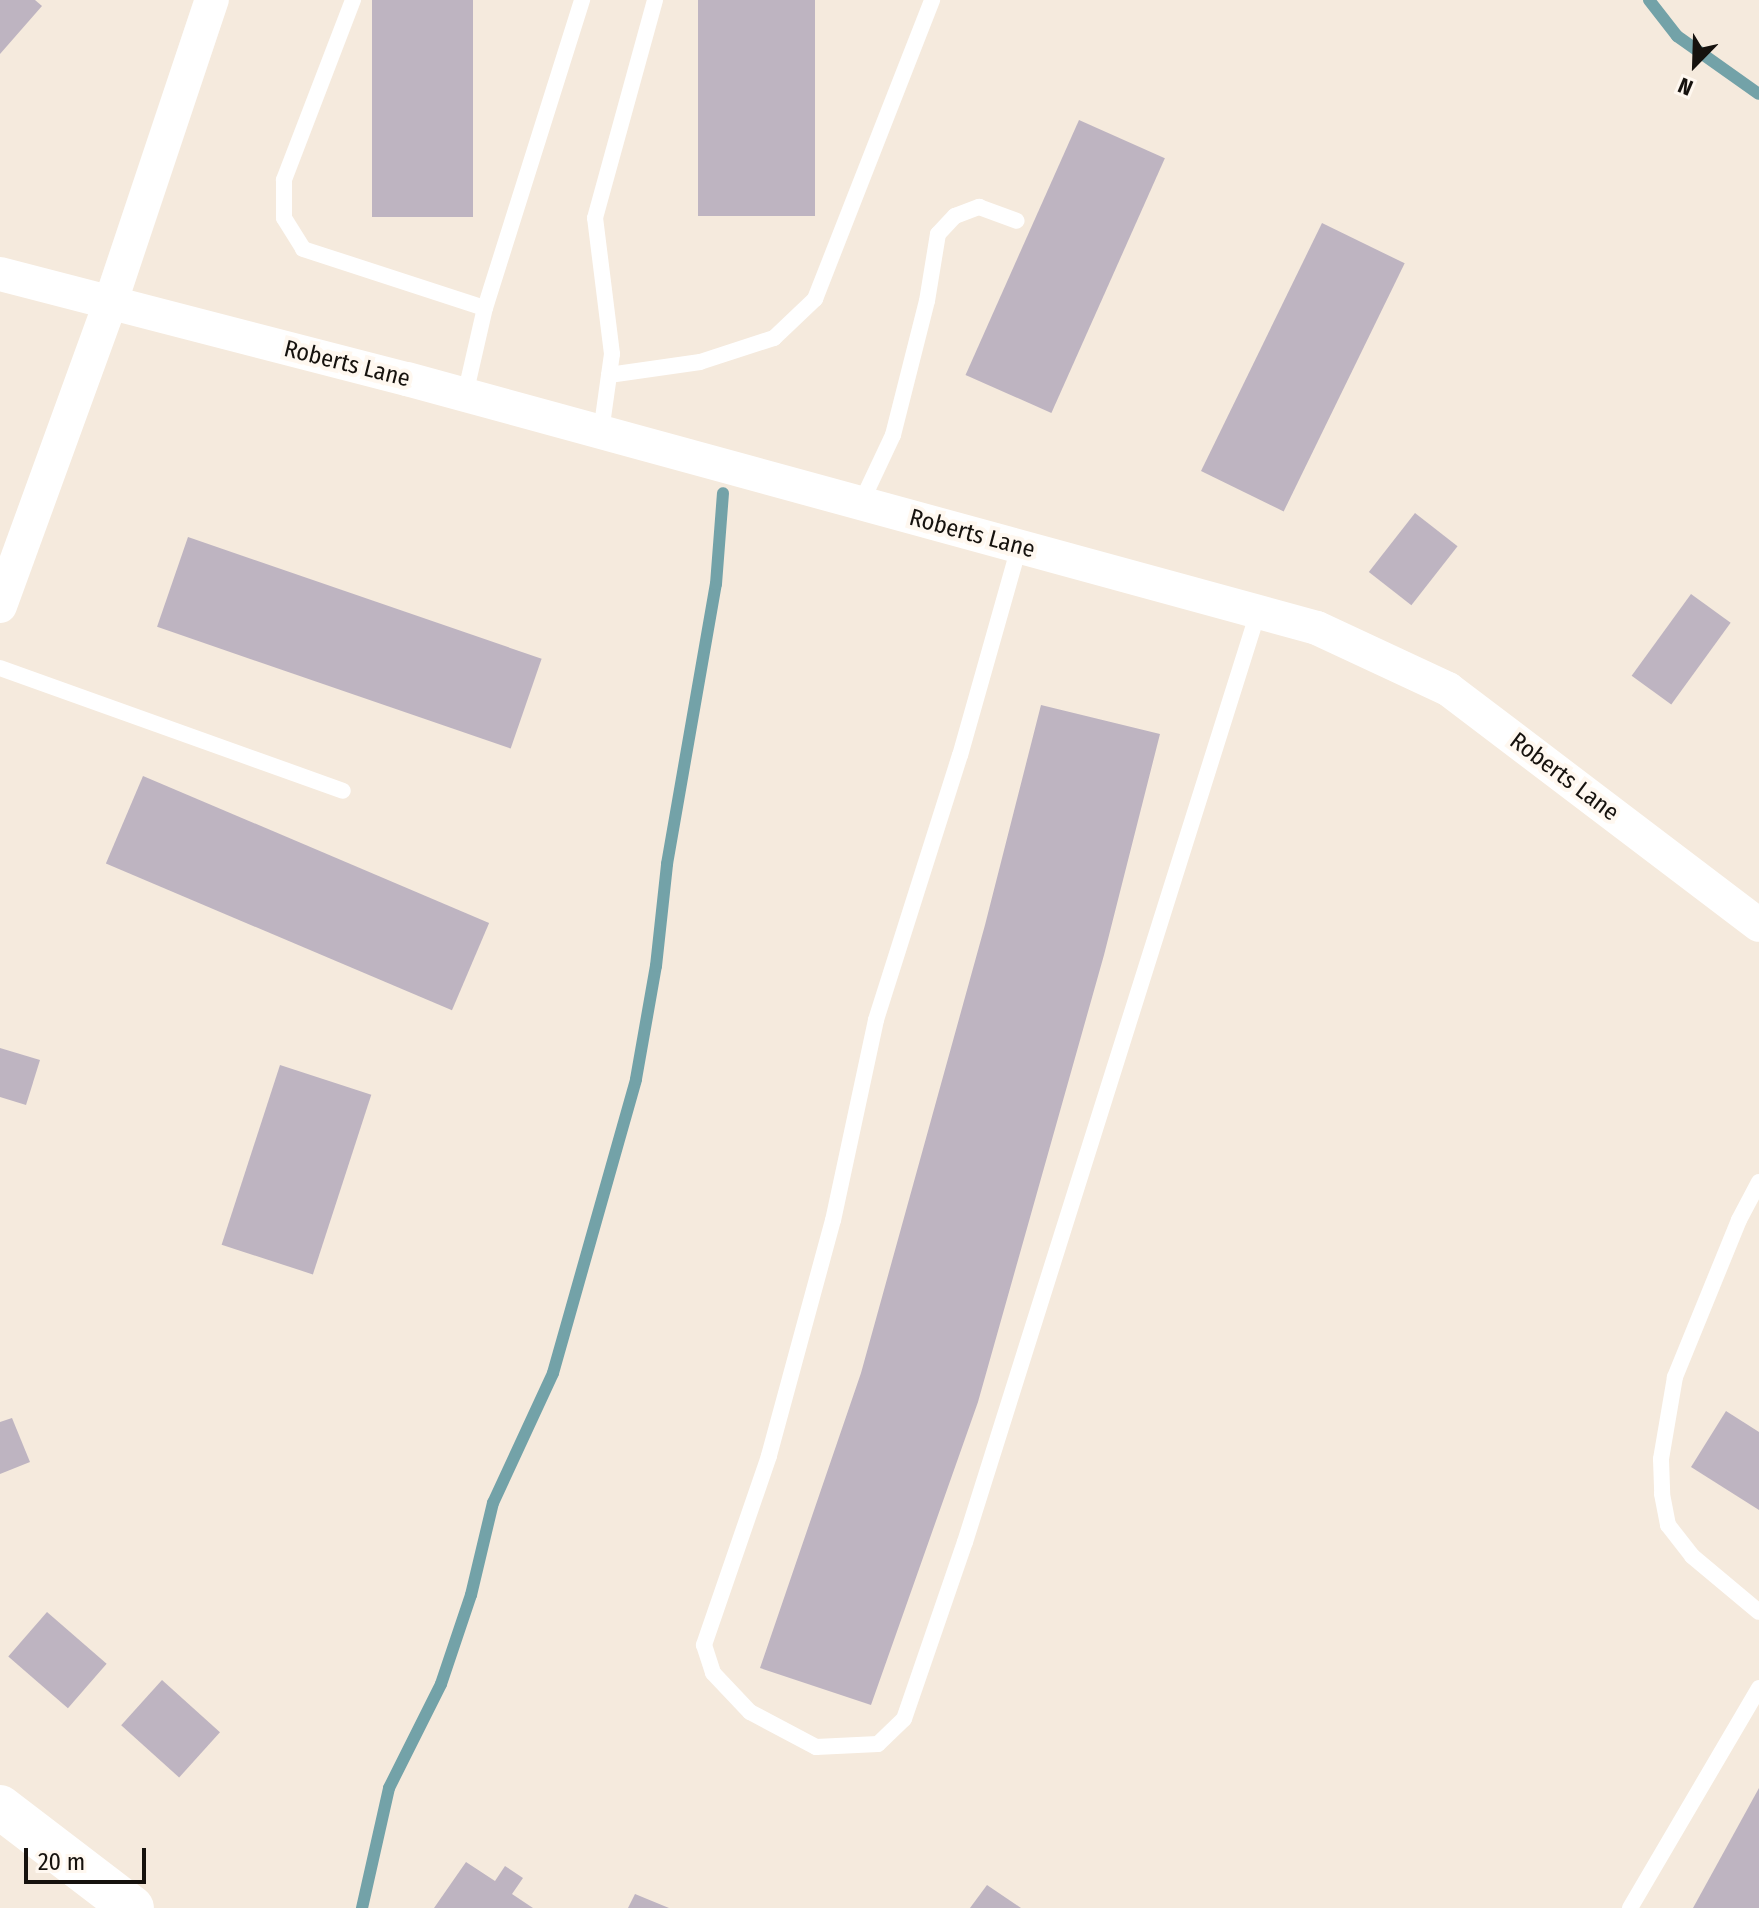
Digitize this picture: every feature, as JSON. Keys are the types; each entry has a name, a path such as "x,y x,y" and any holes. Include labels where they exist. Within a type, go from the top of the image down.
{"street":[{"path":"0,606 110,304 212,0"},
{"name":"Roberts Lane","path":"0,274 465,395 1317,628 1448,689 1759,925"},
{"path":"0,1807 132,1908"}],"lane":[{"path":"353,0 284,180 284,218 303,249 485,308"},
{"path":"465,395 485,308 582,0"},
{"path":"601,432 612,354 595,218 655,0"},
{"path":"609,375 700,362 774,338 815,299 932,0"},
{"path":"861,503 893,435 927,301 938,234 955,216 979,207 1017,221"},
{"path":"1019,547 960,755 876,1020 833,1220 769,1456 704,1645 713,1673 750,1712 816,1747 878,1744 904,1719 965,1542 1258,612"},
{"path":"0,668 343,791"},
{"path":"1759,1182 1739,1220 1675,1377 1661,1459 1662,1494 1668,1525 1692,1556 1759,1612"},
{"path":"1630,1908 1759,1688"}],"building":[{"path":"0,0 35,0 42,6 0,54"},
{"path":"372,0 473,0 473,217 372,217"},
{"path":"698,0 815,0 815,216 698,216"},
{"path":"1079,120 1165,158 1051,413 966,375"},
{"path":"1322,223 1405,263 1284,511 1201,471"},
{"path":"1415,513 1458,546 1411,605 1369,572"},
{"path":"188,537 542,659 511,749 157,627"},
{"path":"1691,594 1731,623 1671,705 1632,676"},
{"path":"1041,705 1160,734 1104,955 978,1402 871,1705 760,1668 861,1373 985,925"},
{"path":"143,776 489,923 452,1010 106,863"},
{"path":"0,1048 40,1060 26,1105 0,1097"},
{"path":"280,1065 371,1095 313,1274 222,1245"},
{"path":"1726,1411 1759,1432 1759,1510 1691,1467"},
{"path":"12,1418 30,1462 0,1474 0,1422"},
{"path":"47,1612 107,1664 68,1708 8,1657"},
{"path":"162,1680 220,1732 179,1778 121,1725"},
{"path":"1759,1788 1759,1908 1693,1908"},
{"path":"466,1862 495,1881 505,1866 523,1878 512,1894 533,1908 434,1908"},
{"path":"987,1885 1021,1908 970,1908"},
{"path":"635,1894 669,1908 628,1908"}],"waterway":[{"path":"1649,0 1677,36 1759,94"},
{"path":"362,1908 389,1788 441,1684 471,1595 493,1503 553,1373 636,1079 656,966 667,864 716,584 723,493"}]}
